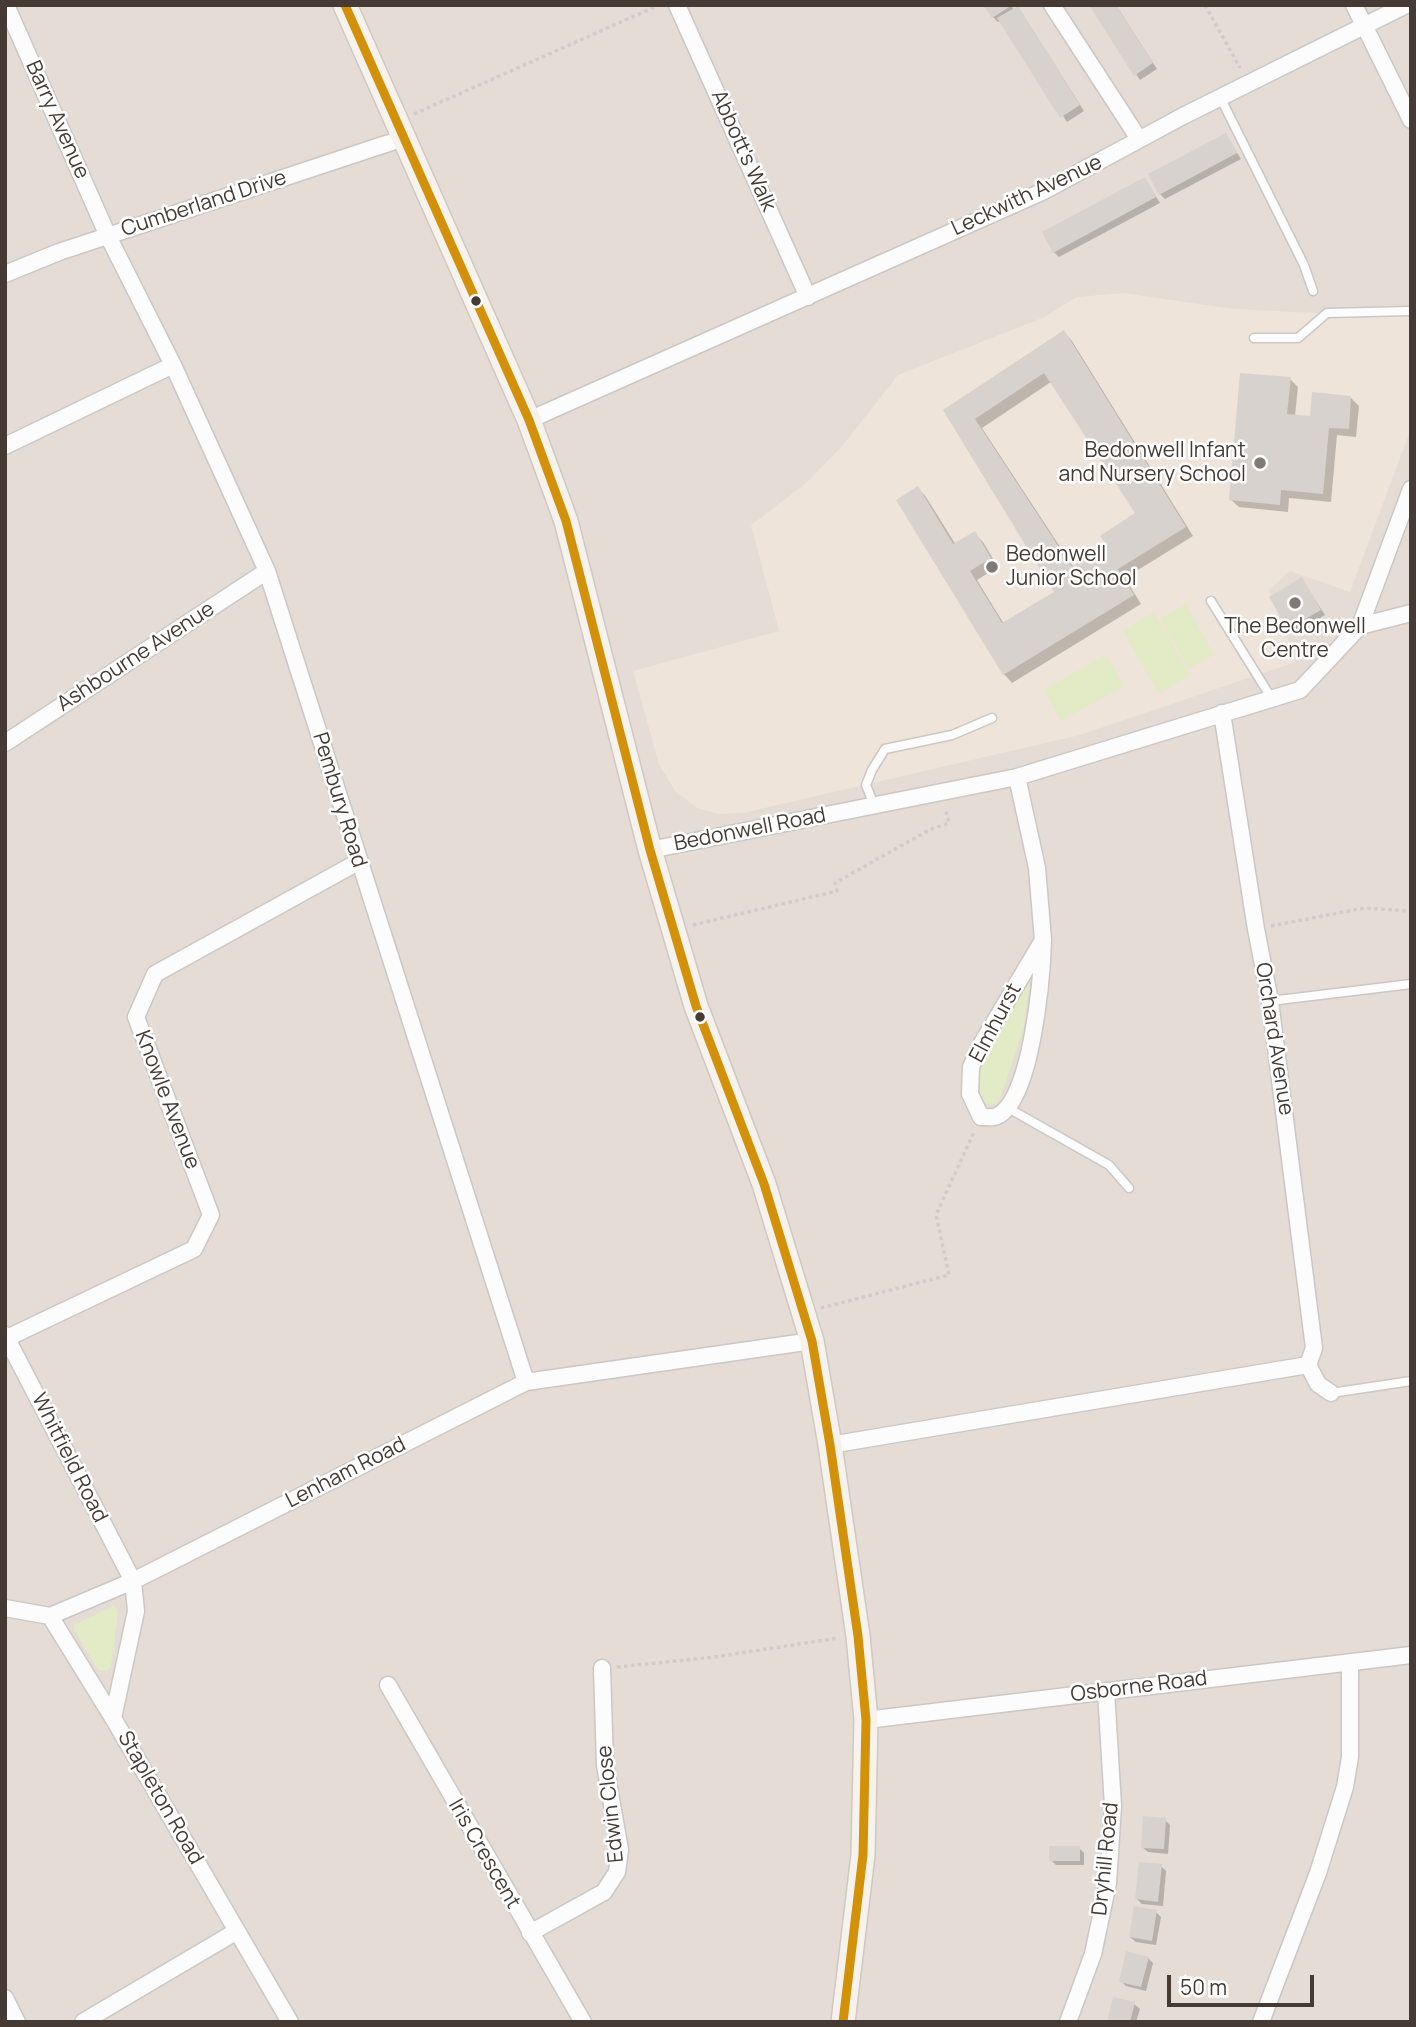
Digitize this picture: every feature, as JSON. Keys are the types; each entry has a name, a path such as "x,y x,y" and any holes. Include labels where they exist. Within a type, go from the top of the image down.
{"street":[{"name":"Barry Avenue","path":"6,5 108,236"},
{"path":"345,5 529,421 566,521 649,850"},
{"name":"Abbott's Walk","path":"677,5 808,297"},
{"path":"1052,5 1139,139"},
{"path":"1354,5 1411,120"},
{"name":"Leckwith Avenue","path":"529,421 1060,183 1220,97 1406,5"},
{"name":"Cumberland Drive","path":"5,274 59,252 400,130"},
{"name":"Pembury Road","path":"108,236 173,365 267,571 526,1382"},
{"path":"5,446 173,365"},
{"name":"Bedonwell Road","path":"844,2022 863,1856 866,1720 858,1636 830,1445 812,1341 804,1312 764,1184 696,1006 649,850 1017,777 1300,690 1360,625 1411,489"},
{"name":"Ashbourne Avenue","path":"5,743 267,571"},
{"path":"1360,625 1411,613"},
{"name":"Orchard Avenue","path":"1222,713 1270,1001 1314,1348 1308,1365"},
{"name":"Elmhurst","path":"1008,1108 1024,1074 1041,993 1043,940 1037,868 1017,777"},
{"name":"Knowle Avenue","path":"6,1337 194,1249 211,1215 136,1017 155,974 358,862"},
{"name":"Elmhurst","path":"981,1117 970,1094 971,1067 982,1043 1043,940"},
{"path":"981,1117 996,1117 1008,1108"},
{"name":"Whitfield Road","path":"6,1337 133,1581"},
{"name":"Lenham Road","path":"50,1616 133,1581 526,1382 812,1341"},
{"path":"830,1445 1308,1365 1318,1384 1331,1393"},
{"path":"113,1718 136,1611 133,1581"},
{"path":"5,1608 50,1616"},
{"name":"Stapleton Road","path":"50,1616 113,1718 290,2022"},
{"name":"Osborne Road","path":"866,1720 1411,1655"},
{"path":"1261,2022 1318,1873 1345,1787 1350,1757 1350,1664"},
{"name":"Edwin Close","path":"530,1933 604,1892 617,1872 620,1850 605,1765 602,1668"},
{"name":"Iris Crescent","path":"388,1685 583,2022"},
{"name":"Dryhill Road","path":"1068,2022 1093,1954 1108,1884 1113,1805 1106,1690"},
{"path":"83,2022 237,1931"},
{"path":"5,1998 18,2022"}],"lane":[{"path":"1220,97 1304,265 1313,291"},
{"path":"1254,338 1298,338 1327,313 1411,311"},
{"path":"1211,601 1272,699"},
{"path":"874,805 866,786 885,749 953,735 992,718"},
{"path":"1270,1001 1411,984"},
{"path":"1008,1108 1109,1165 1129,1188"},
{"path":"1331,1393 1411,1381"}],"path":[{"path":"400,130 659,5"},
{"path":"1205,5 1248,83"},
{"path":"673,930 837,891 835,883 931,829 949,823 941,792"},
{"path":"1256,929 1364,908 1411,911"},
{"path":"804,1312 949,1275 936,1214 981,1117"},
{"path":"602,1668 715,1657 858,1636"}],"shaded area":[{"path":"5,5 1411,5 1411,2022 5,2022"},
{"name":"Bedonwell Junior School","path":"1123,293 1234,309 1316,313 1374,307 1411,313 1411,429 1350,592 1290,571 1269,590 1296,662 1080,735 743,813 718,814 697,808 675,791 659,764 633,671 779,631 751,525 805,484 842,446 898,375 1042,318 1077,297"}],"green space":[{"path":"1186,604 1214,655 1189,669 1160,618"},
{"path":"1154,612 1190,675 1159,694 1123,631"},
{"path":"1106,654 1124,686 1061,721 1044,690"},
{"path":"1031,975 1024,1025 1000,1100 994,1105 988,1104 977,1093 976,1078 981,1060 990,1040"},
{"path":"113,1606 118,1613 111,1666 106,1671 98,1670 74,1630 74,1625"}],"building":[{"path":"983,5 1012,5 992,18"},
{"path":"1089,5 1116,5 1153,63 1134,76"},
{"path":"1018,6 1080,105 1060,118 997,18"},
{"path":"1226,133 1237,153 1159,195 1148,174"},
{"path":"1145,177 1156,197 1053,253 1042,232"},
{"path":"1064,330 1186,527 1118,569 1134,595 1003,675 896,500 918,486 953,544 975,531 991,558 970,571 1002,623 1054,592 943,410","holes":["1044,373 1135,513 1100,536 1106,544 1072,567 975,419"]},
{"path":"1240,373 1291,377 1287,414 1310,416 1312,392 1351,396 1349,429 1329,428 1323,494 1281,490 1280,505 1229,500"},
{"name":"The Bedonwell Centre","path":"1302,577 1321,610 1288,629 1269,597"},
{"path":"1143,1816 1166,1818 1164,1849 1141,1848"},
{"path":"1049,1846 1080,1846 1080,1861 1049,1861"},
{"path":"1139,1862 1162,1864 1158,1902 1135,1899"},
{"path":"1134,1906 1157,1910 1152,1941 1129,1937"},
{"path":"1126,1951 1149,1957 1141,1987 1119,1982"},
{"path":"1113,1997 1135,2002 1130,2022 1107,2022"}],"transit line":[{"path":"345,5 529,420 566,521 650,850 696,1006 764,1184 812,1341 858,1636 866,1720 863,1855 843,2022"}],"place":[{"name":"Bedonwell Infant and Nursery School","path":"1260,463"},
{"name":"Bedonwell Junior School","path":"992,567"},
{"name":"The Bedonwell Centre","path":"1295,603"}]}
